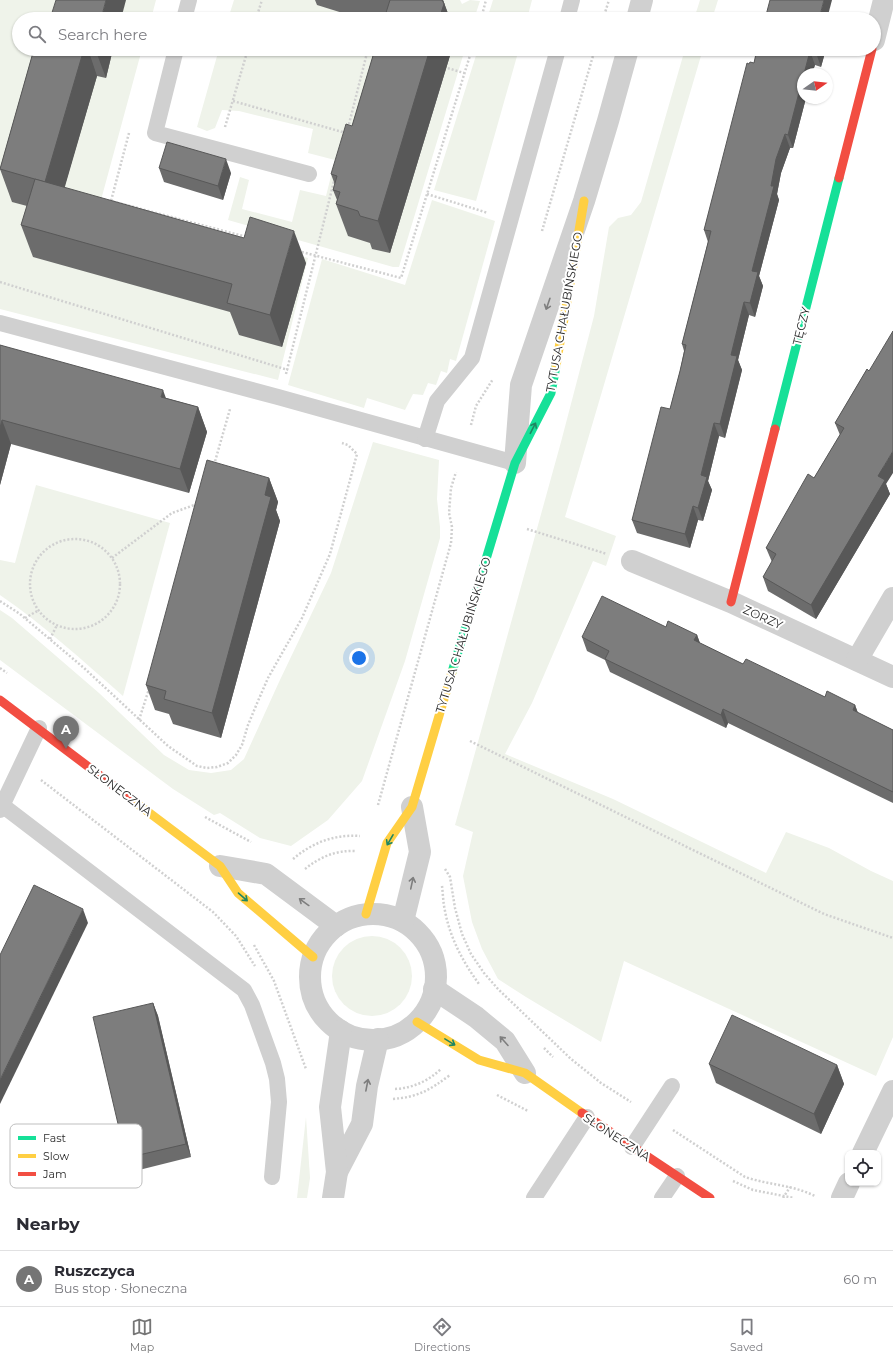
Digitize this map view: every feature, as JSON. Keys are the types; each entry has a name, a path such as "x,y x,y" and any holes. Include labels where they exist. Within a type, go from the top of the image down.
{"street":[{"path":"639,12 642,0"},
{"path":"881,12 884,0"},
{"name":"TYTUSA CHAŁUBIŃSKIEGO","path":"515,463 521,385 584,201 626,56"},
{"name":"TĘCZY","path":"731,602 870,56"},
{"name":"TYTUSA CHAŁUBIŃSKIEGO","path":"366,914 388,842 412,807 515,463 551,393 584,201"},
{"name":"ZORZY","path":"632,562 731,602 893,677"},
{"path":"857,660 893,598"},
{"name":"SŁONECZNA","path":"0,700 220,866 238,893 313,957"},
{"name":"TYTUSA CHAŁUBIŃSKIEGO","path":"403,921 420,852 412,807"},
{"name":"SŁONECZNA","path":"220,866 266,874 336,926"},
{"path":"366,914 385,915 403,921 419,934 430,950 436,969 434,990 428,1007 417,1022 399,1034 378,1040 359,1038 341,1031 328,1020 321,1011 312,991 310,974 313,957 322,940 336,926 350,918 366,914"},
{"name":"SŁONECZNA","path":"434,990 476,1017 505,1041 525,1073"},
{"name":"SŁONECZNA","path":"417,1022 479,1060 525,1073 587,1117 710,1198"},
{"path":"333,1198 337,1172 330,1107 341,1031"},
{"path":"337,1172 362,1124 367,1086 378,1040"},
{"path":"865,1150 893,1091"},
{"path":"842,1198 848,1186"}],"lane":[{"path":"186,12 189,0"},
{"path":"569,12 572,0"},
{"path":"174,56 155,132 309,174"},
{"path":"425,438 437,401 472,358 556,56"},
{"path":"0,322 515,463"},
{"path":"39,728 1,808 244,990 257,1018 277,1079 279,1102 272,1177"},
{"path":"632,1147 672,1086"},
{"path":"534,1198 587,1117"},
{"path":"662,1198 677,1176"}],"path":[{"path":"259,12 262,0"},
{"path":"483,12 486,0"},
{"path":"605,12 609,0"},
{"path":"219,150 246,56"},
{"path":"345,141 366,56"},
{"path":"442,67 464,73"},
{"path":"233,101 347,133"},
{"path":"278,397 288,370 335,179"},
{"path":"427,194 510,220"},
{"path":"0,282 288,370"},
{"path":"212,471 236,387"},
{"path":"0,601 25,618 84,668 168,746 197,766 207,768 217,767 228,763 236,755 242,745 248,726 268,678 302,618 330,554 357,454 348,445 329,436 336,414"},
{"path":"112,558 172,513 204,502"},
{"path":"527,529 632,562"},
{"path":"72,539 88,541 102,548 112,558 118,571 120,591 115,605 106,617 92,626 79,629 68,629 57,625 44,616 39,610 34,602 31,591 31,578 35,564 45,550 58,542 72,539"},
{"path":"25,618 39,610"},
{"path":"50,639 57,625"},
{"path":"139,720 150,682"},
{"path":"470,741 824,914 893,938"},
{"path":"291,861 307,848 326,840 346,836 365,837"},
{"path":"302,872 315,861 325,856 342,852 359,852"},
{"path":"444,867 450,877 456,913 462,934 471,954 492,982 571,1058 601,1083 634,1105"},
{"path":"441,881 445,910 451,932 462,958 480,985"},
{"path":"235,936 238,932"},
{"path":"253,943 274,981 305,1066 309,1072"},
{"path":"506,1003 509,999"},
{"path":"541,1045 556,1059"},
{"path":"394,1089 406,1088 418,1084 429,1078 443,1066"},
{"path":"388,1100 408,1098 422,1094 453,1074"},
{"path":"491,1092 531,1113"},
{"path":"668,1127 745,1177 755,1181 799,1189 819,1198"},
{"path":"730,1179 753,1190 794,1198"},
{"path":"784,1197 790,1187"}],"shaded area":[{"path":"0,0 156,0 153,12 12,12 12,56 140,56 101,200 308,258 278,380 0,309"},
{"path":"234,0 460,0 462,4 470,0 480,1 476,12 230,12"},
{"path":"493,0 532,0 529,12 489,12"},
{"path":"700,0 718,0 714,12 696,12"},
{"path":"217,56 463,56 399,267 393,267 228,220 240,177 249,180 242,209 292,222 300,190 326,196 335,160 308,153 313,129 239,111 222,110 215,128 207,131 197,127"},
{"path":"476,56 517,56 476,201 434,190"},
{"path":"683,56 701,56 565,517 616,536 606,566 593,561 532,703 505,754 613,799 766,873 786,832 829,848 893,881 893,1037 876,1076 624,961 601,1042 498,979 482,949 472,922 463,876 473,832 455,825 561,442 594,316 609,227 618,218 631,215 641,202"},
{"path":"432,200 495,221 456,361 450,359 447,373 441,371 436,385 428,383 423,395 413,394 405,410 367,398 364,408 288,385 322,259 405,285"},
{"path":"373,442 439,460 437,499 440,538 405,661 362,781 328,820 291,846 260,838 220,813 214,815 173,789 0,660 0,610 12,618 99,693 164,755 189,770 211,773 231,770 244,759 331,573"},
{"path":"36,485 170,523 123,696 48,631 0,595 0,560 15,563"},
{"path":"372,936 387,939 400,948 409,961 412,976 409,991 400,1004 387,1013 372,1016 357,1013 344,1004 335,991 332,976 335,961 344,948 357,939"},
{"path":"306,1117 310,1178 307,1198 297,1198"}],"building":[{"path":"56,0 106,0 103,12 52,12"},
{"path":"390,0 442,0 444,4 441,12 386,12"},
{"path":"770,0 824,0 821,12 767,12"},
{"path":"32,56 82,56 45,182 0,169"},
{"path":"373,56 428,56 378,221 360,216 358,211 336,204 340,192 333,190 337,176 331,174 346,124 352,126"},
{"path":"756,56 809,56 806,68 797,68 797,100 788,135 785,134 776,159 771,186 774,186 752,271 758,272 750,303 744,302 731,355 737,356 720,424 714,423 701,475 707,477 698,508 693,506 685,534 632,520 661,407 670,409 680,371 686,345 682,344 711,231 704,230 747,63 749,64 750,62 754,63"},
{"path":"167,142 226,159 218,186 159,168"},
{"path":"35,179 244,238 250,217 294,231 270,315 227,303 232,284 21,225"},
{"path":"893,331 893,451 878,476 885,480 811,605 763,577 776,554 766,548 808,474 814,478 844,428 835,423 867,369 869,371"},
{"path":"0,345 163,390 161,397 198,407 180,469 2,420 0,428"},
{"path":"207,460 269,478 265,495 271,497 212,713 164,699 166,691 146,685"},
{"path":"602,596 666,627 668,621 697,635 694,640 743,664 746,659 825,697 827,691 855,705 853,710 893,730 893,792 723,709 721,715 605,659 609,651 582,637"},
{"path":"34,885 83,909 0,1080 0,955"},
{"path":"153,1003 186,1144 142,1154 142,1124 118,1124 93,1017"},
{"path":"732,1015 837,1065 814,1114 709,1064"}],"traffic: fast":[{"path":"775,429 839,178"},
{"path":"452,672 515,463 551,393 556,366"}],"traffic: slow":[{"path":"556,366 584,201"},
{"path":"366,914 387,843 412,807 452,672"},
{"path":"131,799 220,866 238,893 313,957"},
{"path":"417,1022 479,1060 525,1073 582,1113"}],"traffic: jam":[{"path":"839,178 870,56"},
{"path":"731,602 775,429"},
{"path":"0,700 131,799"},
{"path":"582,1113 710,1198"}],"place":[{"name":"Ruszczyca","path":"66,749"}]}
